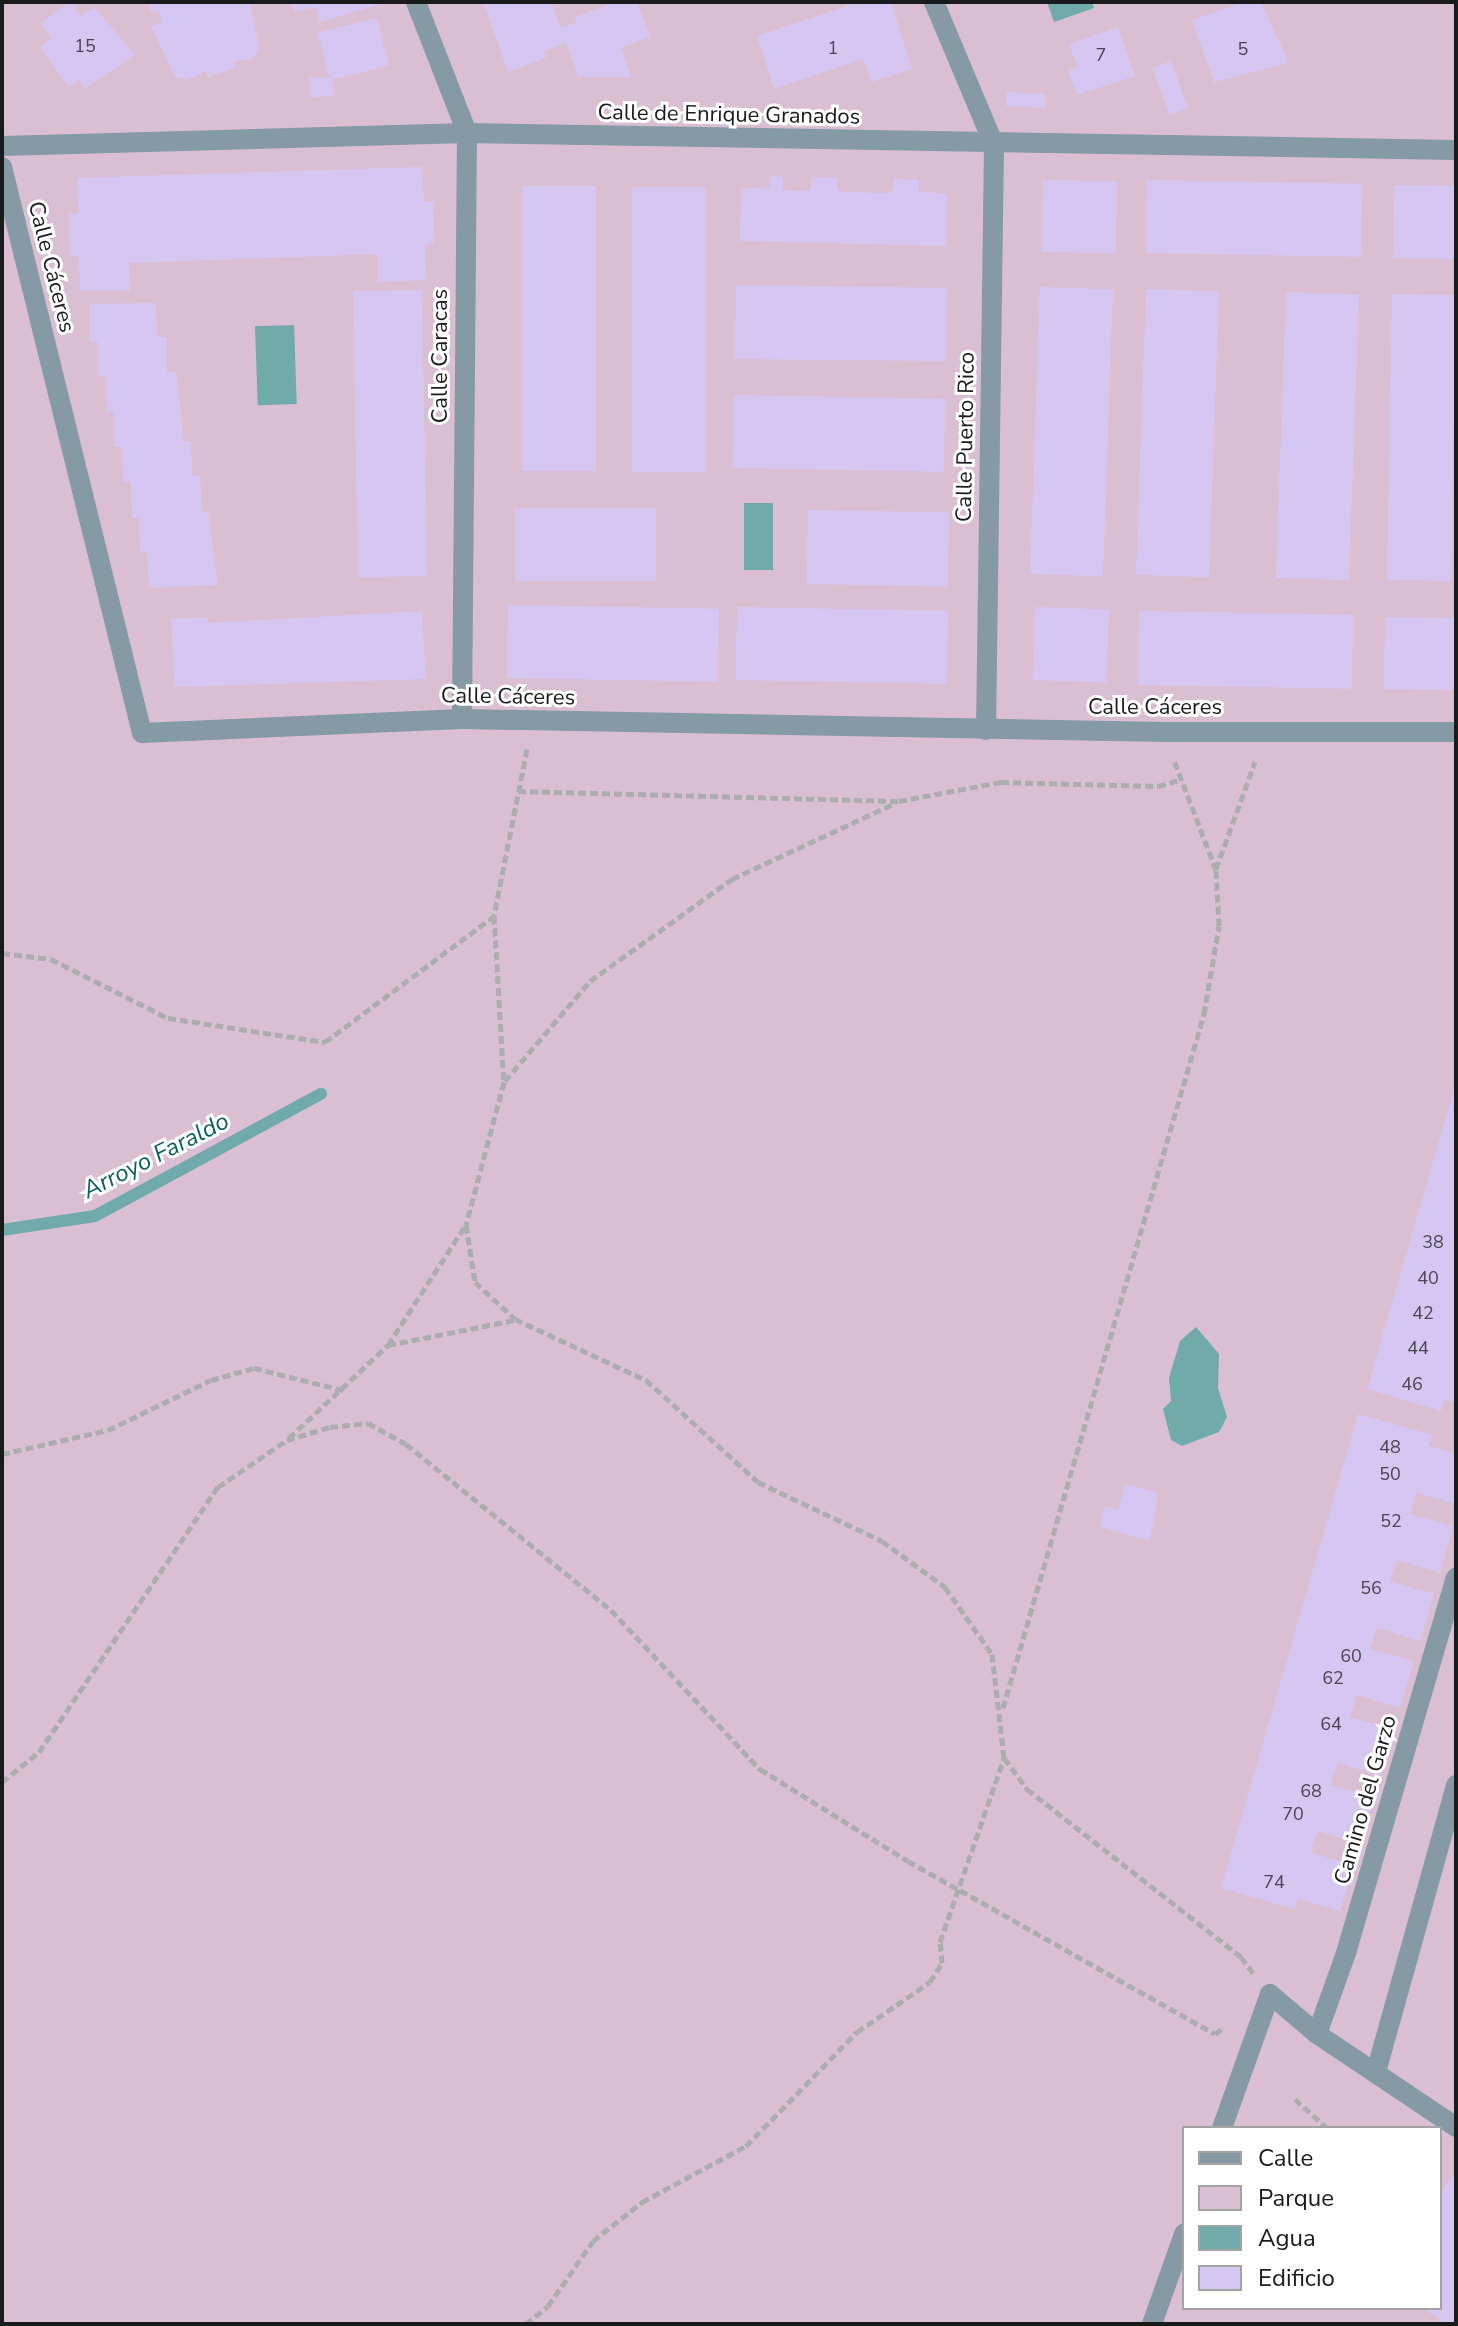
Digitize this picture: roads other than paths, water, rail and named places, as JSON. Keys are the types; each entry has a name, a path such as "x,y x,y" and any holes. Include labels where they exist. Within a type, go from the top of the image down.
{"street":[{"name":"Calle Caracas","path":"416,2 467,133 462,719"},
{"path":"934,2 994,145"},
{"name":"Calle de Enrique Granados","path":"2,146 467,133 994,145 1456,150"},
{"name":"Calle Puerto Rico","path":"986,730 994,145"},
{"name":"Calle Cáceres","path":"2,167 142,733 462,719 986,730 1456,732"},
{"name":"Camino del Garzo","path":"1317,2034 1346,1953 1456,1578"},
{"path":"1376,2072 1456,1785"},
{"path":"1223,2126 1270,1994 1317,2034 1456,2127"},
{"path":"1152,2324 1182,2240"}],"water":[{"path":"1047,2 1092,2 1094,8 1054,22"},
{"path":"294,325 297,404 258,405 255,326"},
{"path":"744,503 773,503 773,570 744,570"},
{"path":"1196,1327 1219,1354 1218,1388 1227,1417 1219,1432 1182,1446 1171,1440 1163,1409 1171,1401 1169,1378 1180,1341"}],"waterway":[{"name":"Arroyo Faraldo","path":"2,1230 95,1216 321,1094"}]}
